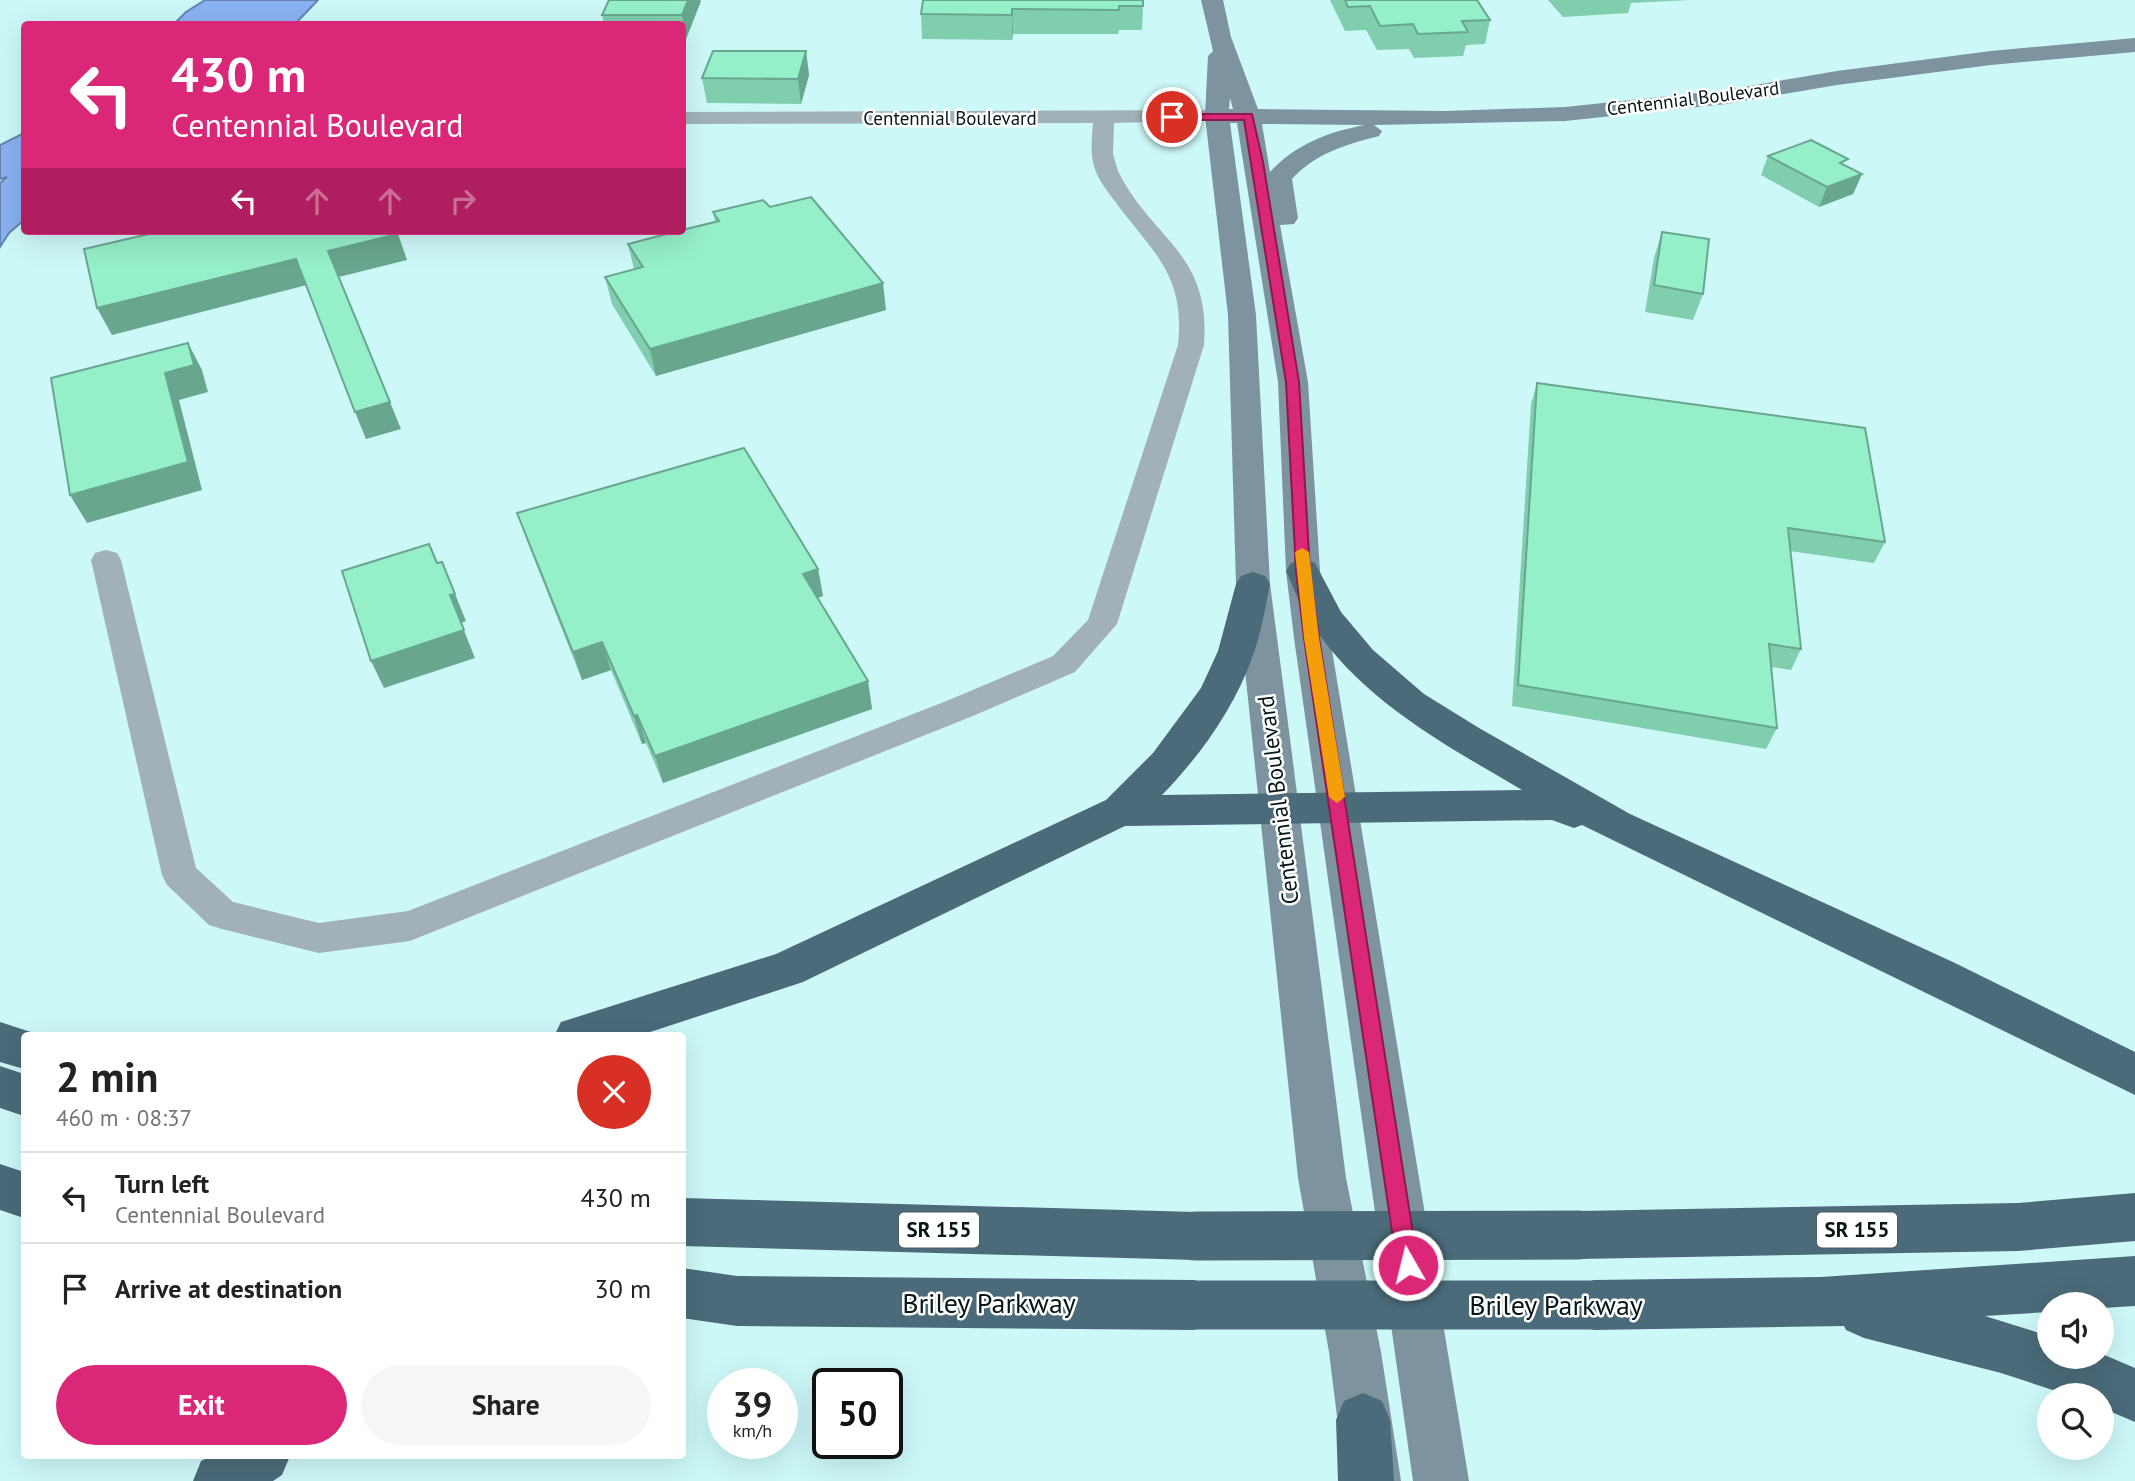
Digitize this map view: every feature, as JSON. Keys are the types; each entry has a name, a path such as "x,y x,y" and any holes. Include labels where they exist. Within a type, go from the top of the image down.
{"highway":[{"path":"1303,571 1326,618 1360,659 1411,704 1528,777 1616,825 1939,976 2135,1074"},
{"path":"590,1032 788,969 1121,811 1150,784 1183,745 1223,682 1242,630 1253,584"},
{"path":"1121,811 1552,805 1616,825"},
{"path":"0,1042 21,1048"},
{"path":"0,1087 21,1094"},
{"path":"0,1187 21,1194"},
{"name":"SR 155","path":"686,1222 1196,1236 1578,1235 2018,1227 2135,1217"},
{"name":"Briley Parkway","path":"686,1294 737,1301 1594,1305 1821,1302 2135,1281"},
{"path":"686,1311 737,1301"},
{"path":"1821,1302 1970,1336 2087,1373 2135,1395"},
{"path":"1363,1420 1366,1481"},
{"path":"221,1481 257,1459"}],"main road":[{"name":"Centennial Boulevard","path":"1212,0 1233,116 1293,382 1303,571 1441,1481"},
{"name":"Centennial Boulevard","path":"1233,116 1446,118 1565,114 1726,97 1837,78 1991,58 2135,45"},
{"name":"Centennial Boulevard","path":"1233,116 1253,584 1322,1178 1355,1352 1373,1481"},
{"path":"1293,382 1302,314 1279,178 1301,155 1333,139 1446,118"}],"street":[{"name":"Centennial Boulevard","path":"686,118 1233,116"},
{"path":"106,560 180,875 222,915 319,938 410,926 961,708 1064,664 1102,624 1191,345 1194,328 1191,293 1184,277 1119,191 1104,165 1104,117"}],"water":[{"path":"205,0 318,0 298,21 177,21"},
{"path":"21,134 21,223 9,233 0,247 0,183 7,177 0,179 0,145"}],"building":[{"path":"609,0 688,0 682,15 602,15"},
{"path":"923,0 1143,0 1143,6 1119,6 1119,10 1012,9 1012,15 921,14"},
{"path":"1345,0 1477,0 1490,20 1462,21 1468,32 1418,34 1413,24 1380,26 1370,6 1348,7"},
{"path":"713,51 806,51 798,79 702,78"},
{"path":"1811,140 1848,159 1840,163 1862,174 1827,187 1768,156"},
{"path":"811,197 883,283 650,349 605,277 643,267 628,244 663,235 686,235 686,229 719,221 713,212 763,200 770,207"},
{"path":"1662,232 1709,239 1703,294 1654,285"},
{"path":"145,235 394,235 328,251 390,402 355,412 296,259 97,308 84,249"},
{"path":"188,343 194,365 165,373 188,462 70,495 51,378"},
{"path":"1537,383 1865,428 1885,542 1788,528 1801,649 1769,644 1777,728 1518,685"},
{"path":"744,448 818,569 803,574 868,681 655,756 637,715 634,716 602,642 573,652 517,513"},
{"path":"429,544 437,563 442,562 455,594 450,595 464,630 371,661 342,571"}],"slow traffic":[{"path":"1302,552 1312,638 1337,797"}],"route":[{"path":"1172,117 1248,117 1258,162 1293,382 1303,571 1312,638 1408,1265"}]}
